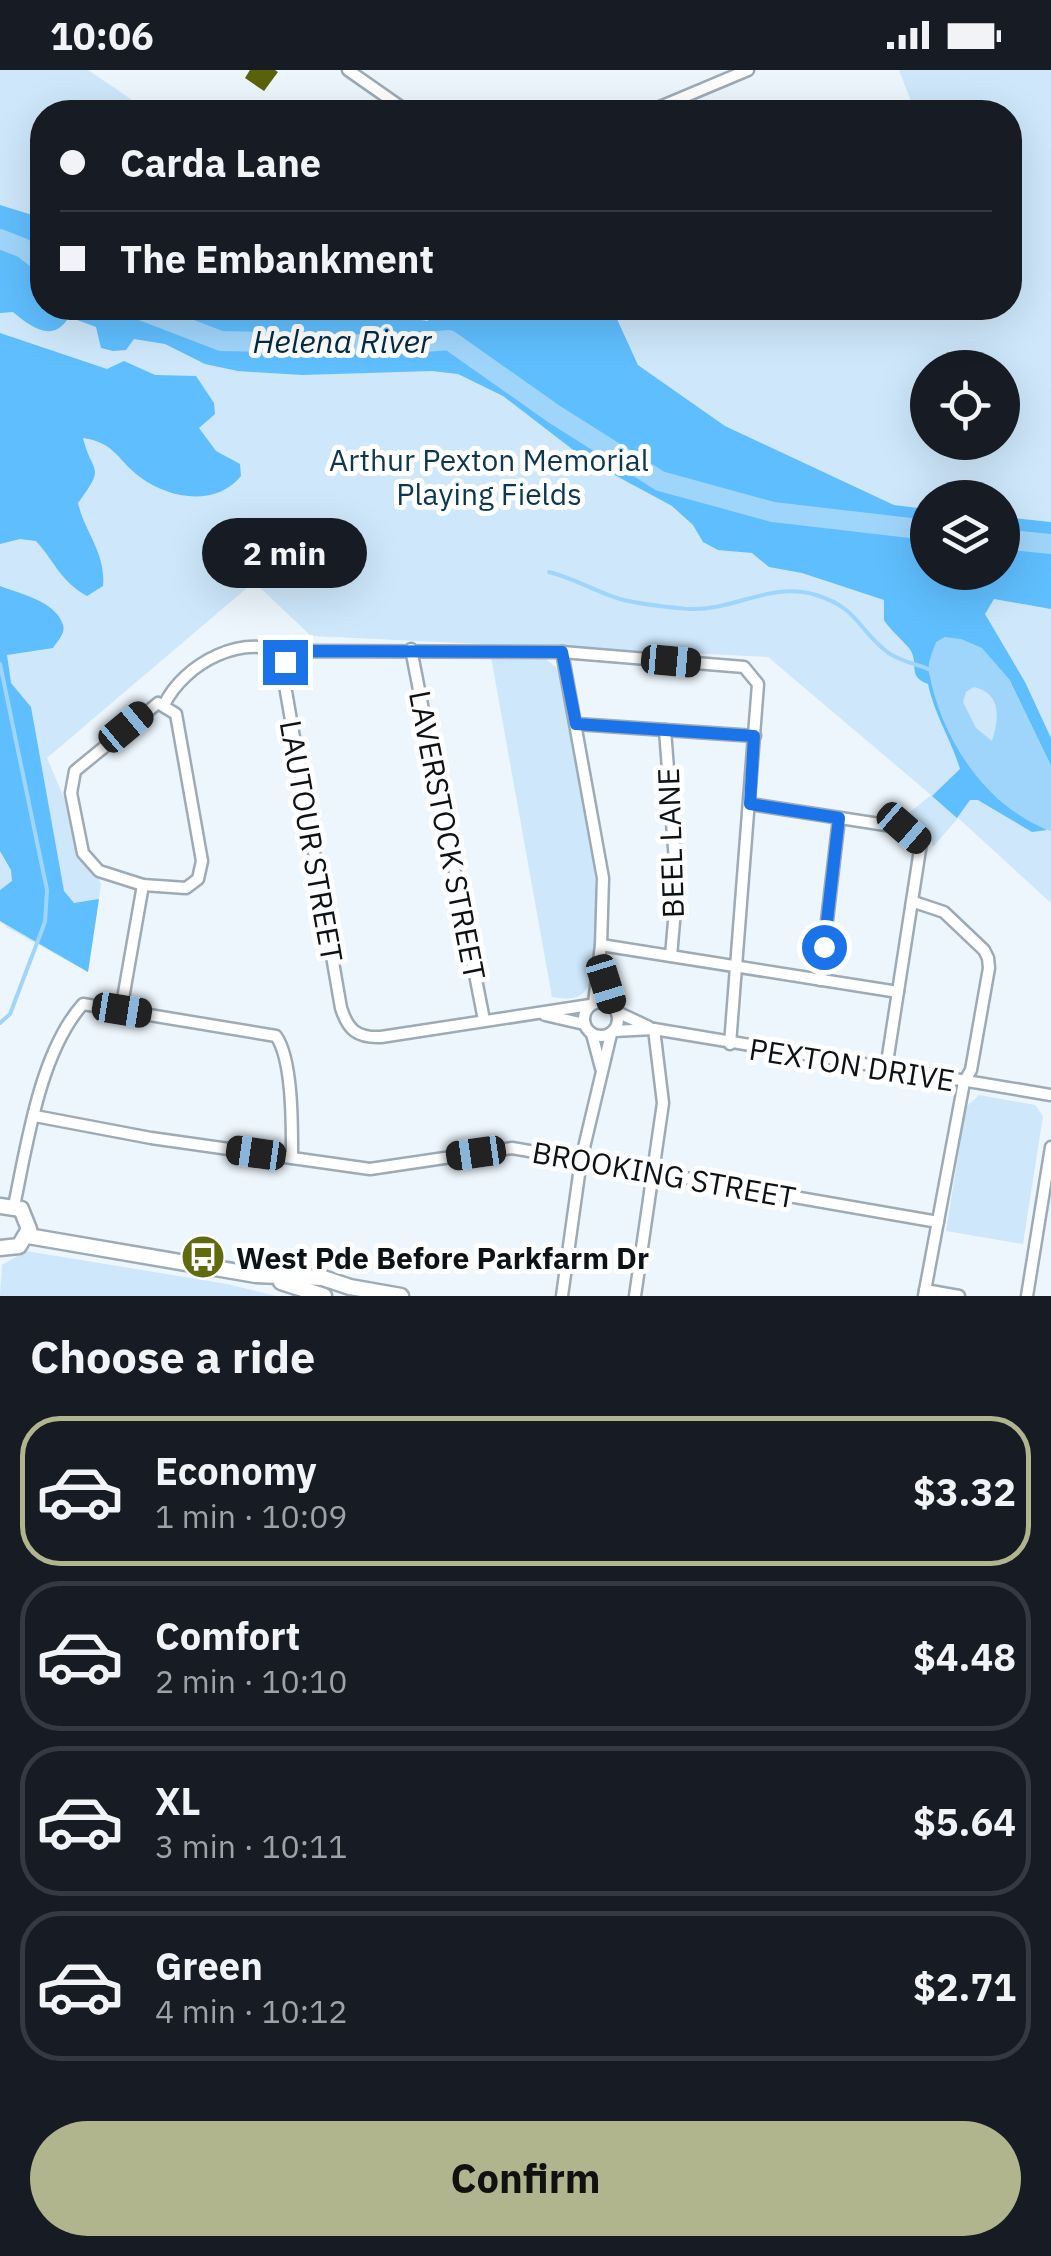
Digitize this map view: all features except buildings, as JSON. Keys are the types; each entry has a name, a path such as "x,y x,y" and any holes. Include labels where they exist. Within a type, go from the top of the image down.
{"street":[{"path":"348,70 391,100"},
{"path":"674,100 730,74 748,70"},
{"path":"164,705 172,689 191,670 215,656 263,646 289,656 303,651 412,649 562,652 744,667 758,684 730,1044"},
{"name":"LAVERSTOCK STREET","path":"412,649 484,1020"},
{"path":"562,652 603,878 599,961 592,1004 584,1016 602,1070"},
{"name":"LAUTOUR STREET","path":"289,656 283,674 341,1008 351,1030 370,1037 484,1020"},
{"path":"152,705 164,705 176,714 201,870 198,880 186,888 143,885 99,871 88,861 71,779 75,771 152,705"},
{"path":"576,724 754,736"},
{"name":"BEEL LANE","path":"665,730 677,887 670,956"},
{"path":"750,804 904,828 921,843 886,1069"},
{"path":"820,980 839,818"},
{"path":"122,1010 143,885"},
{"path":"914,902 944,912 988,958 972,1070 964,1082 925,1293 959,1296"},
{"path":"601,945 898,992"},
{"path":"562,1296 581,1160 612,1032 619,1020 599,961"},
{"path":"484,1020 602,1002 615,1009"},
{"path":"0,1248 19,1246 28,1236 28,1221 7,1206 50,1064 70,1018 83,1004 276,1036 283,1046 286,1064 292,1158"},
{"name":"PEXTON DRIVE","path":"615,1009 654,1029"},
{"path":"540,1013 603,1036 612,1032"},
{"path":"634,1295 664,1103 654,1029"},
{"name":"PEXTON DRIVE","path":"612,1032 654,1029 1051,1095"},
{"name":"BROOKING STREET","path":"35,1116 370,1169 512,1148 938,1222"},
{"path":"1026,1296 1051,1147"},
{"path":"28,1236 256,1275 322,1278 401,1296"},
{"path":"256,1275 324,1296"}],"green space":[{"name":"Arthur Pexton Memorial Playing Fields","path":"0,70 88,70 132,100 30,100 30,320 600,320 665,445 910,563 910,590 1020,590 1020,569 1051,563 1051,903 958,818 933,847 924,826 903,818 931,795 768,657 311,636 254,582 47,758 101,884 88,972 0,921"},
{"path":"899,70 1051,70 1051,522 1020,519 1020,480 910,480 910,507 894,505 725,426 638,365 617,320 1022,320 1022,100 910,100"},
{"path":"491,657 543,657 560,670 596,890 598,936 594,972 582,994 575,998 552,997"},
{"path":"979,1095 1035,1105 1043,1116 1023,1244 946,1231 966,1107"},
{"path":"26,1251 227,1284 276,1296 0,1296 2,1265"}],"shaded area":[{"path":"0,205 30,214 30,320 67,320 56,330 42,330 13,312 0,313"},
{"path":"77,320 617,320 638,365 725,426 894,505 910,507 910,590 1020,590 1020,519 1051,522 1051,609 994,599 985,614 1025,682 1051,738 1051,766 1009,679 928,669 948,730 998,799 1047,830 1032,832 978,800 970,800 957,818 932,796 960,769 928,684 918,678 911,651 884,620 884,600 802,573 769,567 752,553 718,550 703,542 693,525 672,506 585,459 503,396 458,374 432,371 302,375 238,371 205,364 165,344 134,339 126,350 101,348 96,327"},
{"path":"0,333 107,369 124,361 155,375 196,376 214,403 215,414 199,428 216,451 240,464 241,476 231,486 206,496 178,495 152,485 102,444 83,438 95,475 78,503 103,574 103,586 87,596 64,577 36,541 20,539 0,544"},
{"path":"0,586 45,604 64,628 53,648 7,655 11,683 31,707 64,891 74,903 99,899 88,972 0,921 0,890 12,881 11,870 0,851"},
{"path":"945,637 961,639 982,648 1009,679 1051,766 1051,831 1027,820 987,788 955,745 929,672 936,642","holes":["974,687 983,690 996,708 992,741 976,728 963,702 966,692"]}],"waterway":[{"name":"Helena River","path":"0,239 30,254"},
{"name":"Helena River","path":"166,320 221,341 389,345 449,340 554,414 660,481 773,512 910,528"},
{"name":"Helena River","path":"1020,541 1051,544"},
{"path":"549,572 620,599 689,609 784,592 816,595 849,612 891,654 928,669"},
{"path":"0,664 47,890 45,922 10,1014 0,1023"}],"place":[{"name":"West Pde Before Parkfarm Dr","path":"203,1257"}],"route":[{"path":"285,662 295,652 303,651 562,652 576,724 754,736 750,804 839,818 824,947"}]}
